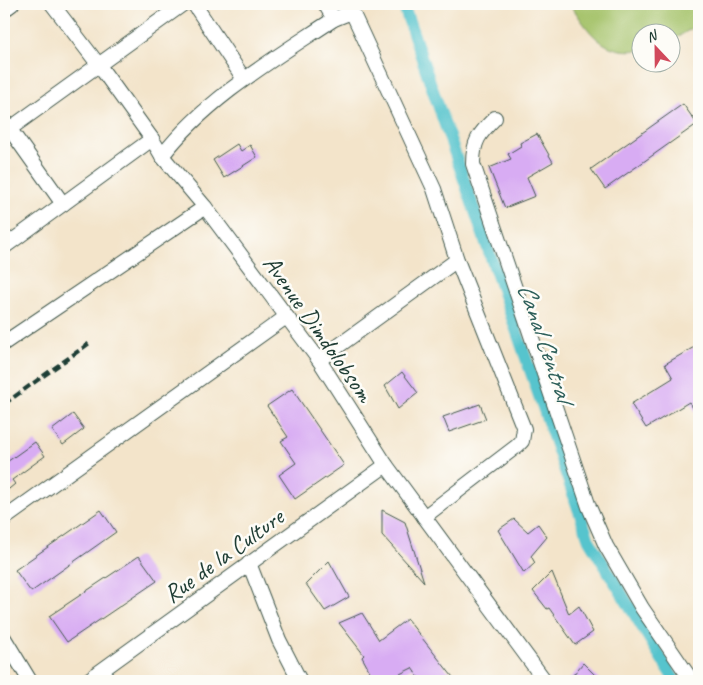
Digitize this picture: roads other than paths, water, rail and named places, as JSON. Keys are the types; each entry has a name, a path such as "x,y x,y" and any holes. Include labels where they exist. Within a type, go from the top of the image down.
{"street":[{"path":"4,10 12,4"},
{"name":"Avenue Dimdolobsom","path":"52,4 98,64 162,156 205,207 318,360 386,465 544,681"},
{"path":"63,204 6,128 183,4"},
{"path":"194,4 244,78"},
{"path":"325,4 334,19"},
{"path":"162,156 178,136 244,78 334,19 353,14 434,189 457,260 522,422 524,436 522,441 424,517"},
{"path":"496,118 482,130 473,146 473,164 589,507 606,546 642,608 692,681"},
{"path":"4,247 152,139"},
{"path":"4,343 205,207"},
{"path":"318,360 457,260"},
{"path":"4,519 286,317"},
{"name":"Rue de la Culture","path":"87,681 386,465"},
{"path":"249,563 279,640 299,681"},
{"path":"4,638 30,681"}],"waterway":[{"name":"Canal Central","path":"403,4 589,540 675,681"}],"railway":[{"path":"4,404 91,342"}]}
